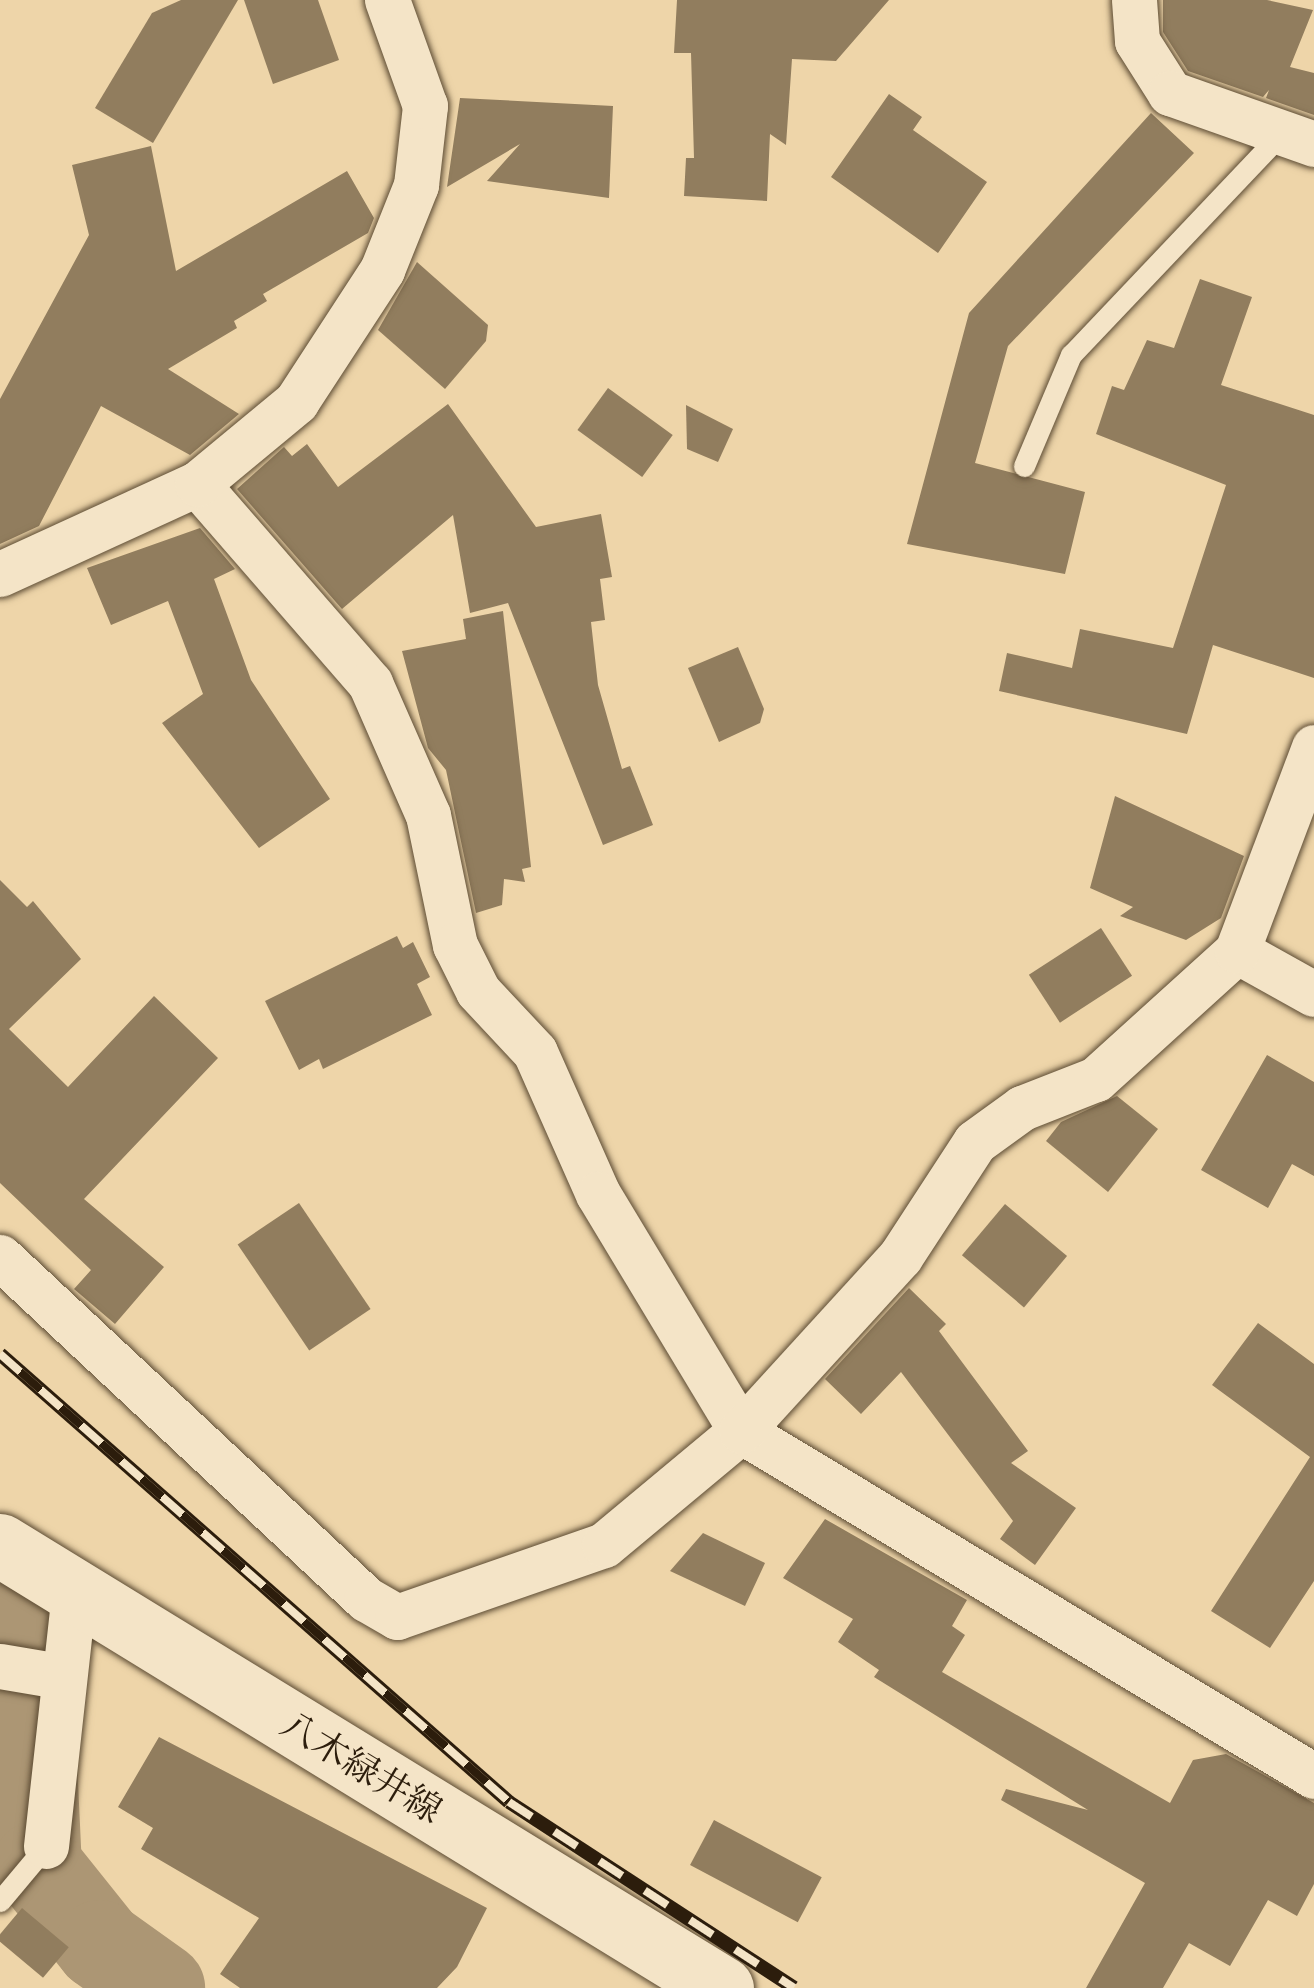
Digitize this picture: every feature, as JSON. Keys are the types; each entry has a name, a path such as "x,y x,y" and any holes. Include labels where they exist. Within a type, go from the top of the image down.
{"main road":[{"name":"八木緑井線","path":"0,1545 722,1988"}],"street":[{"path":"0,574 197,484 296,402 382,270 416,185 425,106 387,0"},
{"path":"1134,0 1137,41 1170,93 1298,139"},
{"path":"197,484 370,683 428,815 454,945 478,991 535,1052 598,1194 741,1431 1314,1776"},
{"path":"0,1257 366,1599 397,1617 604,1545 741,1431 900,1257 975,1142 1022,1108 1096,1079 1237,951 1314,747"},
{"path":"1237,951 1314,994"},
{"path":"34,1859 27,1671 74,1592"}],"lane":[{"path":"1024,466 1071,356 1298,139"},
{"path":"0,1901 34,1859"}],"building":[{"path":"181,0 238,0 153,143 95,108 152,13"},
{"path":"244,0 318,0 339,60 273,84"},
{"path":"677,0 889,0 836,61 792,59 786,145 770,134 767,201 684,196 686,158 694,158 691,53 674,53"},
{"path":"1163,0 1267,0 1313,10 1290,67 1314,73 1314,115 1266,98 1269,90 1263,97 1188,71 1163,32"},
{"path":"889,94 922,117 913,130 987,182 938,253 831,177"},
{"path":"460,98 613,106 609,198 487,181 520,144 447,187"},
{"path":"1151,113 1194,153 1008,346 975,463 1085,492 1065,574 907,544 969,313"},
{"path":"151,146 176,271 347,171 374,218 368,233 263,294 267,301 234,321 237,328 168,369 239,414 190,455 101,406 39,526 0,544 0,399 89,235 72,165"},
{"path":"417,262 488,325 486,341 445,389 378,330"},
{"path":"1200,279 1252,297 1221,385 1314,415 1314,678 1213,645 1187,734 999,691 1007,653 1072,668 1080,629 1173,648 1226,485 1096,434 1112,386 1124,390 1147,340 1174,348"},
{"path":"608,388 673,435 642,477 577,430"},
{"path":"448,404 536,527 601,514 612,577 600,579 605,620 591,622 598,685 622,769 630,766 653,825 603,845 508,603 470,613 453,515 342,609 237,489 284,447 292,456 307,444 338,487"},
{"path":"686,405 733,429 718,462 687,449"},
{"path":"200,528 235,569 214,579 251,680 330,799 259,848 162,723 203,694 168,601 111,625 87,568"},
{"path":"503,611 531,867 522,869 525,882 504,879 502,905 476,913 446,770 428,748 402,651 466,639 463,619"},
{"path":"738,647 764,709 760,723 719,742 688,668"},
{"path":"1115,796 1244,856 1221,918 1186,940 1120,916 1133,907 1090,888"},
{"path":"0,880 27,907 33,901 81,959 9,1029 68,1087 154,996 218,1058 84,1199 164,1267 115,1324 74,1289 91,1270 0,1183"},
{"path":"1101,928 1132,976 1060,1023 1029,975"},
{"path":"397,936 403,948 413,942 430,977 417,984 432,1015 323,1069 319,1059 299,1070 265,1001"},
{"path":"1267,1055 1314,1082 1314,1176 1292,1164 1268,1208 1201,1170"},
{"path":"1117,1096 1158,1129 1108,1192 1046,1141 1061,1122"},
{"path":"299,1203 371,1309 309,1350 238,1244"},
{"path":"1005,1204 1067,1256 1024,1307 962,1255"},
{"path":"909,1288 946,1324 939,1331 1028,1451 1011,1463 1076,1508 1035,1565 1000,1539 1013,1521 901,1372 861,1414 825,1379"},
{"path":"1258,1323 1314,1364 1314,1581 1270,1648 1211,1611 1310,1457 1212,1385"},
{"path":"825,1519 967,1600 952,1626 965,1635 942,1672 1170,1803 1193,1760 1226,1754 1314,1803 1314,1884 1297,1916 1268,1900 1230,1966 1189,1943 1163,1988 1086,1988 1145,1883 1001,1800 1006,1789 1088,1810 874,1677 879,1670 838,1642 853,1619 783,1578"},
{"path":"703,1533 765,1563 745,1606 670,1571"},
{"path":"159,1737 487,1908 457,1967 437,1988 240,1988 220,1974 259,1918 141,1849 153,1828 118,1807"},
{"path":"714,1820 822,1877 798,1922 690,1865"},
{"path":"22,1908 69,1947 43,1978 0,1942 0,1934"}],"waterway":[{"path":"0,1584 30,1720 37,1866 100,1945 160,1988"}],"railway":[{"path":"0,1354 509,1802 794,1988"}]}
